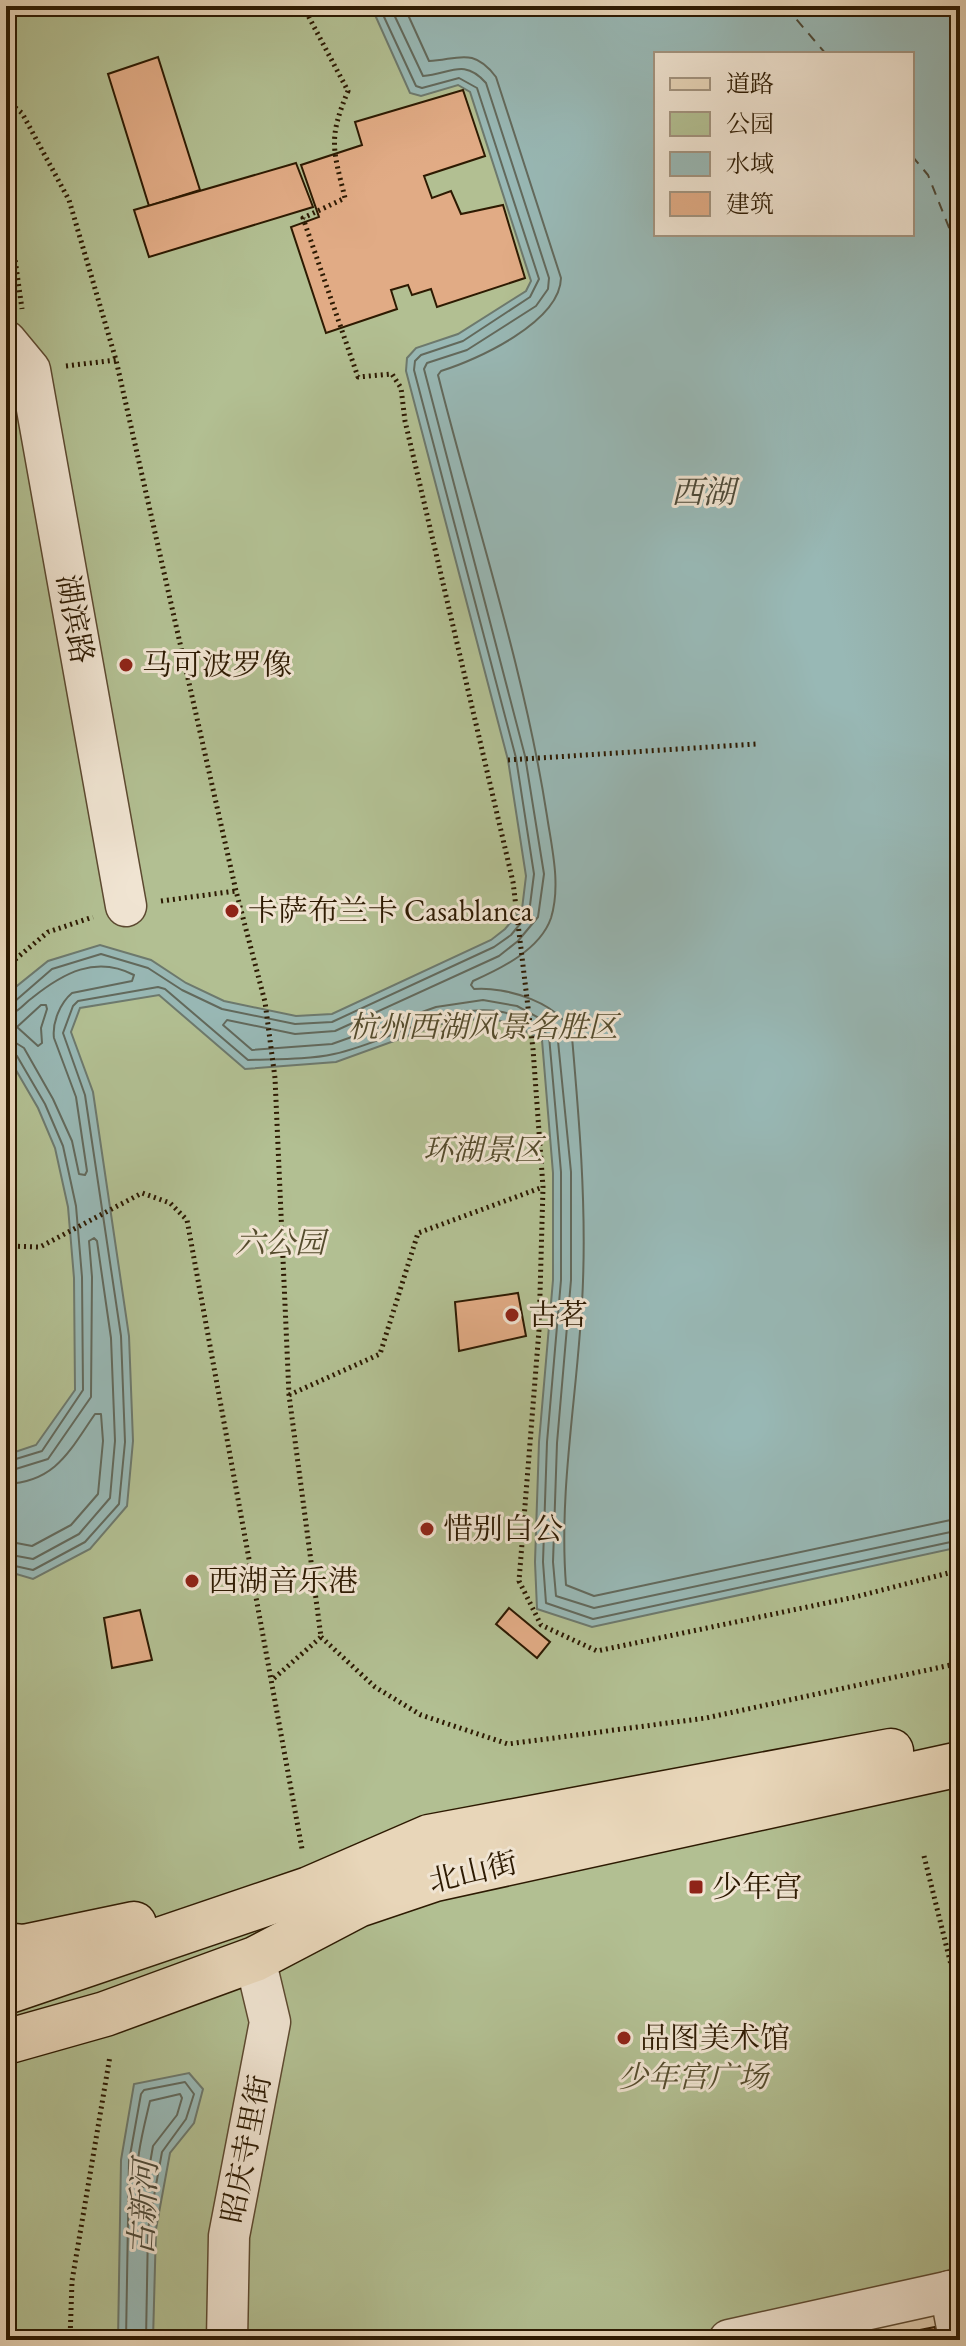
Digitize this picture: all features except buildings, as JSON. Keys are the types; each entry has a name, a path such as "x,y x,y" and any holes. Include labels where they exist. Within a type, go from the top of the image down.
{"main road":[{"name":"北山街","path":"6,1992 309,1889 429,1837 960,1738"},
{"name":"北山街","path":"6,2042 105,2014 255,1959 358,1905 435,1879 960,1764"},
{"path":"6,1945 24,1947 309,1889"}],"street":[{"name":"湖滨路","path":"19,341 126,906"},
{"name":"昭庆寺里街","path":"227,2340 229,2236 270,2022 255,1959"},
{"path":"729,2340 955,2290 959,2338"}],"path":[{"path":"303,6 348,91 333,136 334,154 345,198 303,218 358,377 392,374 401,388 405,421 513,882 533,1049 543,1187 539,1330 519,1581 541,1625 597,1651 855,1597 960,1570"},
{"path":"6,100 22,113 69,200 116,360 236,891 265,1002 275,1078 289,1395 321,1637 375,1687 421,1715 508,1744 706,1718 960,1663"},
{"path":"6,195 19,341 116,360"},
{"path":"508,760 756,744"},
{"path":"289,1395 380,1354 418,1233 543,1187"},
{"path":"6,1246 40,1247 142,1193 170,1203 187,1220 309,1889"},
{"path":"6,1390 11,1408 6,1415"},
{"path":"272,1680 321,1637"},
{"path":"924,1856 959,1997"},
{"path":"70,2340 72,2281 110,2056"}],"green space":[{"name":"环湖景区","path":"6,6 960,6 960,2289 729,2340 6,2340"}],"water":[{"name":"西湖","path":"371,6 960,6 960,1547 592,1627 537,1609 535,1562 539,1442 553,1280 553,1173 542,1040 511,1023 485,1018 441,1024 336,1062 245,1069 159,995 80,1008 71,1032 93,1092 129,1336 133,1441 127,1506 90,1549 33,1579 6,1571 6,1455 36,1445 75,1390 74,1278 68,1207 55,1148 38,1108 6,1053 6,1001 12,990 48,961 100,945 151,960 186,983 224,1001 296,1016 332,1014 491,940 522,909 526,876 508,760 406,371 407,358 416,348 458,334 526,291 531,281 470,92 458,85 421,96 410,93"},
{"name":"古新河","path":"189,2073 203,2089 194,2123 170,2153 156,2229 153,2340 118,2340 121,2160 134,2084"}],"ferry route":[{"path":"785,6 824,52"},
{"path":"914,158 928,175 960,255"}],"place":[{"name":"马可波罗像","path":"126,665"},
{"name":"卡萨布兰卡 Casablanca","path":"232,911"},
{"name":"古茗","path":"512,1315"},
{"name":"惜别白公","path":"427,1529"},
{"name":"西湖音乐港","path":"192,1581"},
{"name":"少年宫","path":"696,1887"},
{"name":"品图美术馆","path":"624,2038"}],"park label":[{"name":"杭州西湖风景名胜区","path":"483,1027"},
{"name":"六公园","path":"280,1243"},
{"name":"少年宫广场","path":"693,2077"}]}
